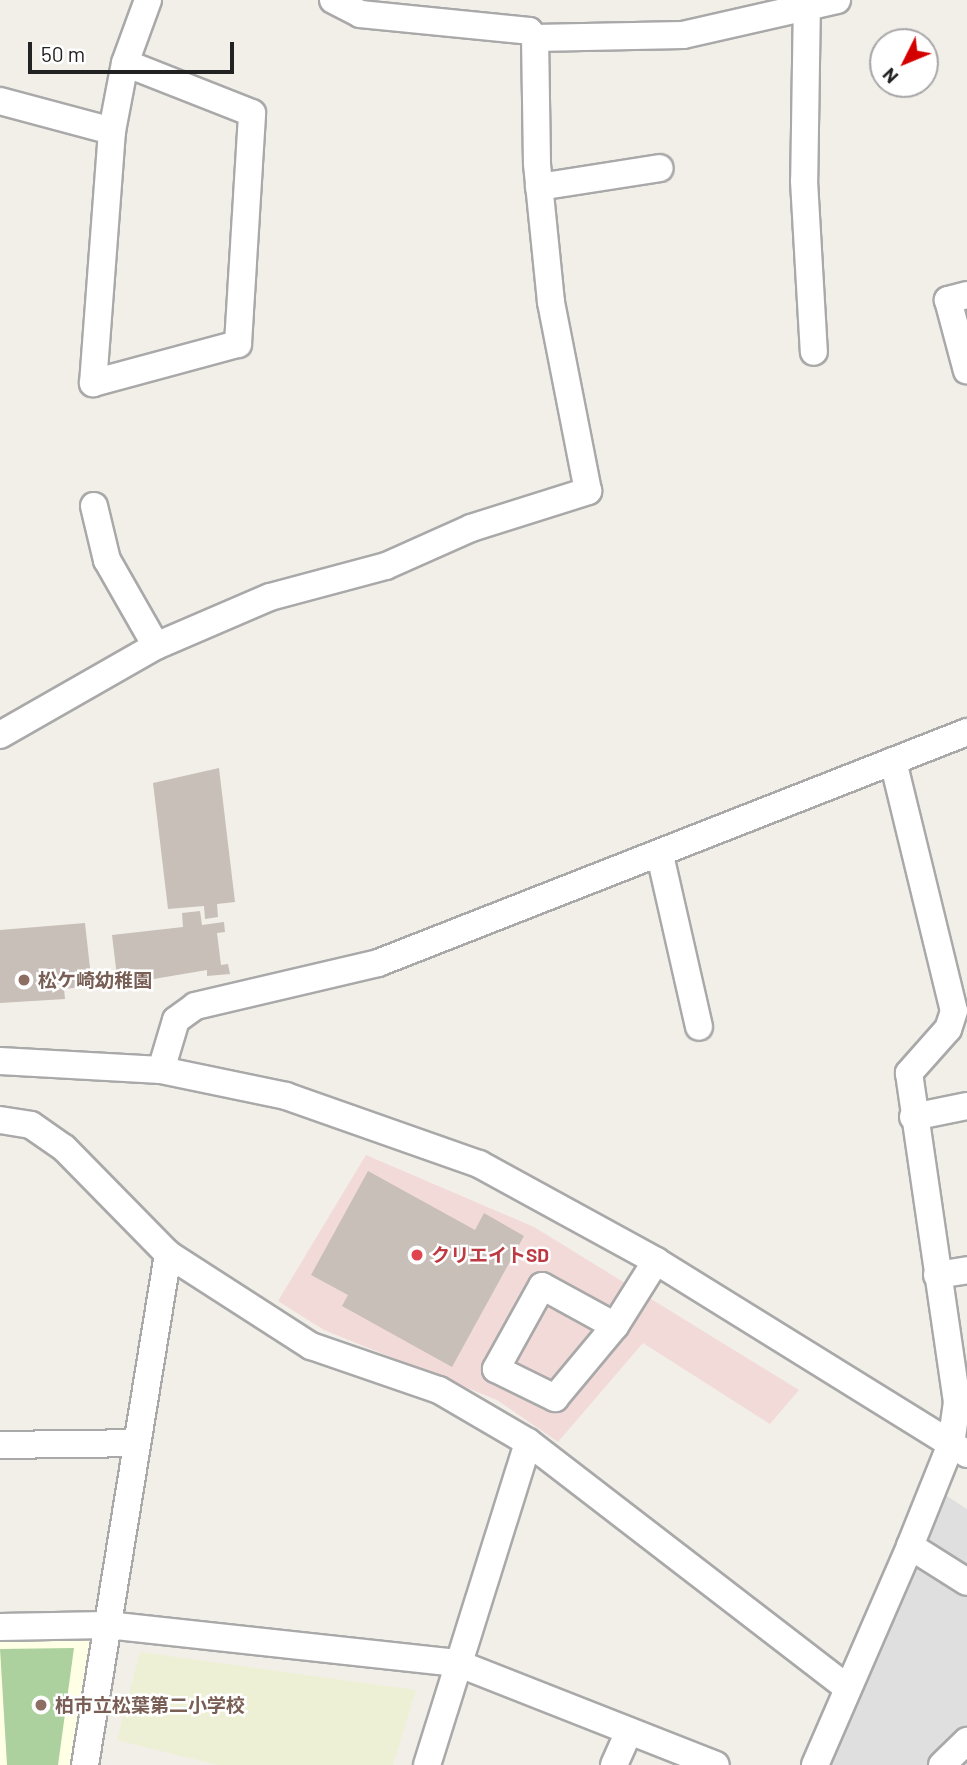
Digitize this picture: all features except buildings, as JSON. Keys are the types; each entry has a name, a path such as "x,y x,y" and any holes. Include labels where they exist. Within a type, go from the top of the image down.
{"street":[{"path":"125,63 252,113 239,344 93,383 113,131 125,63 148,0"},
{"path":"0,735 156,646 270,597 386,566 471,528 588,491 551,302 539,187 535,38 529,31 360,13 333,0"},
{"path":"535,38 683,35 808,4 837,0"},
{"path":"808,4 804,181 814,352"},
{"path":"0,101 113,131"},
{"path":"539,187 660,168"},
{"path":"967,295 948,300 967,371"},
{"path":"94,506 107,560 156,646"},
{"path":"161,1069 176,1020 195,1006 379,963 660,855 967,732"},
{"path":"815,1765 910,1546 959,1449 958,1350 937,1275 909,1073 948,1028 954,1011 893,761"},
{"path":"660,855 699,1027"},
{"path":"0,1061 161,1069 286,1096 387,1128 479,1164 656,1261 959,1449"},
{"path":"913,1117 967,1106"},
{"path":"0,1120 31,1125 64,1149 168,1254 311,1346 439,1390 528,1442 847,1688"},
{"path":"85,1765 168,1254"},
{"path":"615,1326 542,1286 496,1369 555,1398 615,1326 656,1261"},
{"path":"937,1275 967,1270"},
{"path":"427,1765 528,1442"},
{"path":"0,1445 137,1443"},
{"path":"910,1546 967,1582"},
{"path":"0,1626 107,1625 457,1663 716,1765"},
{"path":"614,1765 629,1731"},
{"path":"942,1765 967,1741"}],"shaded area":[{"path":"366,1155 534,1227 799,1390 770,1424 643,1343 558,1442 497,1400 324,1330 278,1301"},
{"path":"942,1493 967,1509 967,1765 829,1765"},
{"name":"柏市立松葉第二小学校","path":"82,1634 93,1646 70,1765 0,1765 0,1636"},
{"path":"140,1652 416,1690 393,1765 218,1765 117,1740"}],"green space":[{"name":"柏市立松葉第二小学校","path":"74,1648 58,1765 7,1765 0,1649"}],"place":[{"name":"松ケ崎幼稚園","path":"24,980"},
{"name":"クリエイトSD","path":"417,1255"},
{"name":"柏市立松葉第二小学校","path":"41,1705"}]}
